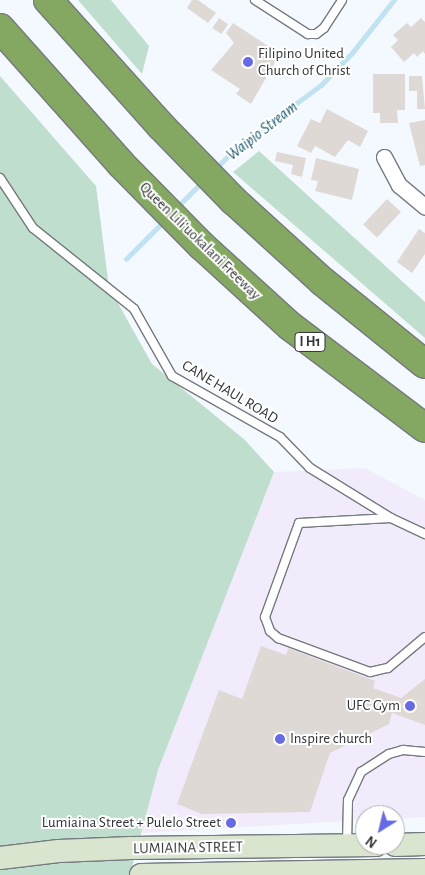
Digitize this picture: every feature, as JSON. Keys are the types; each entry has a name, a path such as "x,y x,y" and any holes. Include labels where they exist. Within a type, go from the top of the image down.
{"highway":[{"path":"48,0 161,126 233,200 322,282 425,364"},
{"path":"57,0 106,66"},
{"name":"Queen Liliʻuokalani Freeway","path":"0,28 121,164 202,246 290,326 425,428"},
{"path":"0,32 45,80"}],"main road":[{"path":"405,845 425,844"},
{"name":"LUMIAINA STREET","path":"0,858 122,849 355,845"},
{"name":"LUMIAINA STREET","path":"141,875 347,873 425,870"}],"street":[{"path":"384,157 399,186 425,207"},
{"path":"347,845 347,873"}],"lane":[{"path":"255,0 308,34 316,34 324,28 342,0"},
{"name":"CANE HAUL ROAD","path":"0,178 33,228 134,309 172,376 280,437 310,468 391,518 425,534"},
{"path":"391,518 299,523 267,606 267,624 278,638 374,672 388,668 425,637"},
{"path":"347,845 348,800 362,772 389,754 403,750 425,752"}],"shaded area":[{"path":"365,468 425,500 425,817 405,818 405,805 355,805 355,821 141,833 158,770 274,472"}],"green space":[{"path":"78,0 111,0 149,46 142,74"},
{"path":"0,76 96,186 109,287 152,364 245,440 274,472 158,770 130,875 0,875"},
{"path":"259,151 425,302 425,338 233,172"}],"building":[{"path":"192,0 198,0 216,13 208,23 187,8"},
{"path":"219,18 228,24 221,34 212,28"},
{"path":"421,18 425,22 425,54 423,51 417,57 414,53 404,62 391,47 398,40 393,35 407,23 411,27"},
{"name":"Filipino United Church of Christ","path":"233,23 280,54 251,104 236,94 240,89 211,70 234,43 226,33"},
{"path":"373,74 405,74 405,110 397,110 398,123 380,123 380,113 373,113"},
{"path":"409,76 422,76 425,109 417,109 417,91 409,91"},
{"path":"327,109 368,131 360,147 348,140 335,157 315,146 311,153 297,146 311,119 320,123"},
{"path":"425,120 425,165 420,166 409,123"},
{"path":"277,152 306,158 302,177 291,174 293,165 275,161"},
{"path":"316,158 359,169 352,200 315,191 318,181 311,180"},
{"path":"387,199 401,212 377,238 363,225"},
{"path":"419,229 425,233 425,254 412,273 397,262"},
{"name":"Inspire church","path":"261,646 286,655 288,648 375,681 373,688 401,698 425,679 425,725 392,713 389,724 330,753 310,812 202,814 177,804 219,690 242,699"}],"waterway":[{"name":"Waipio Stream","path":"215,169 235,149 321,85 352,53 394,0"},
{"name":"Waipio Stream","path":"176,208 202,182"},
{"name":"Waipio Stream","path":"126,259 164,221"}],"place":[{"name":"Filipino United Church of Christ","path":"248,62"},
{"name":"UFC Gym","path":"410,706"},
{"name":"Inspire church","path":"280,739"},
{"name":"Lumiaina Street + Pulelo Street","path":"231,823"}]}
